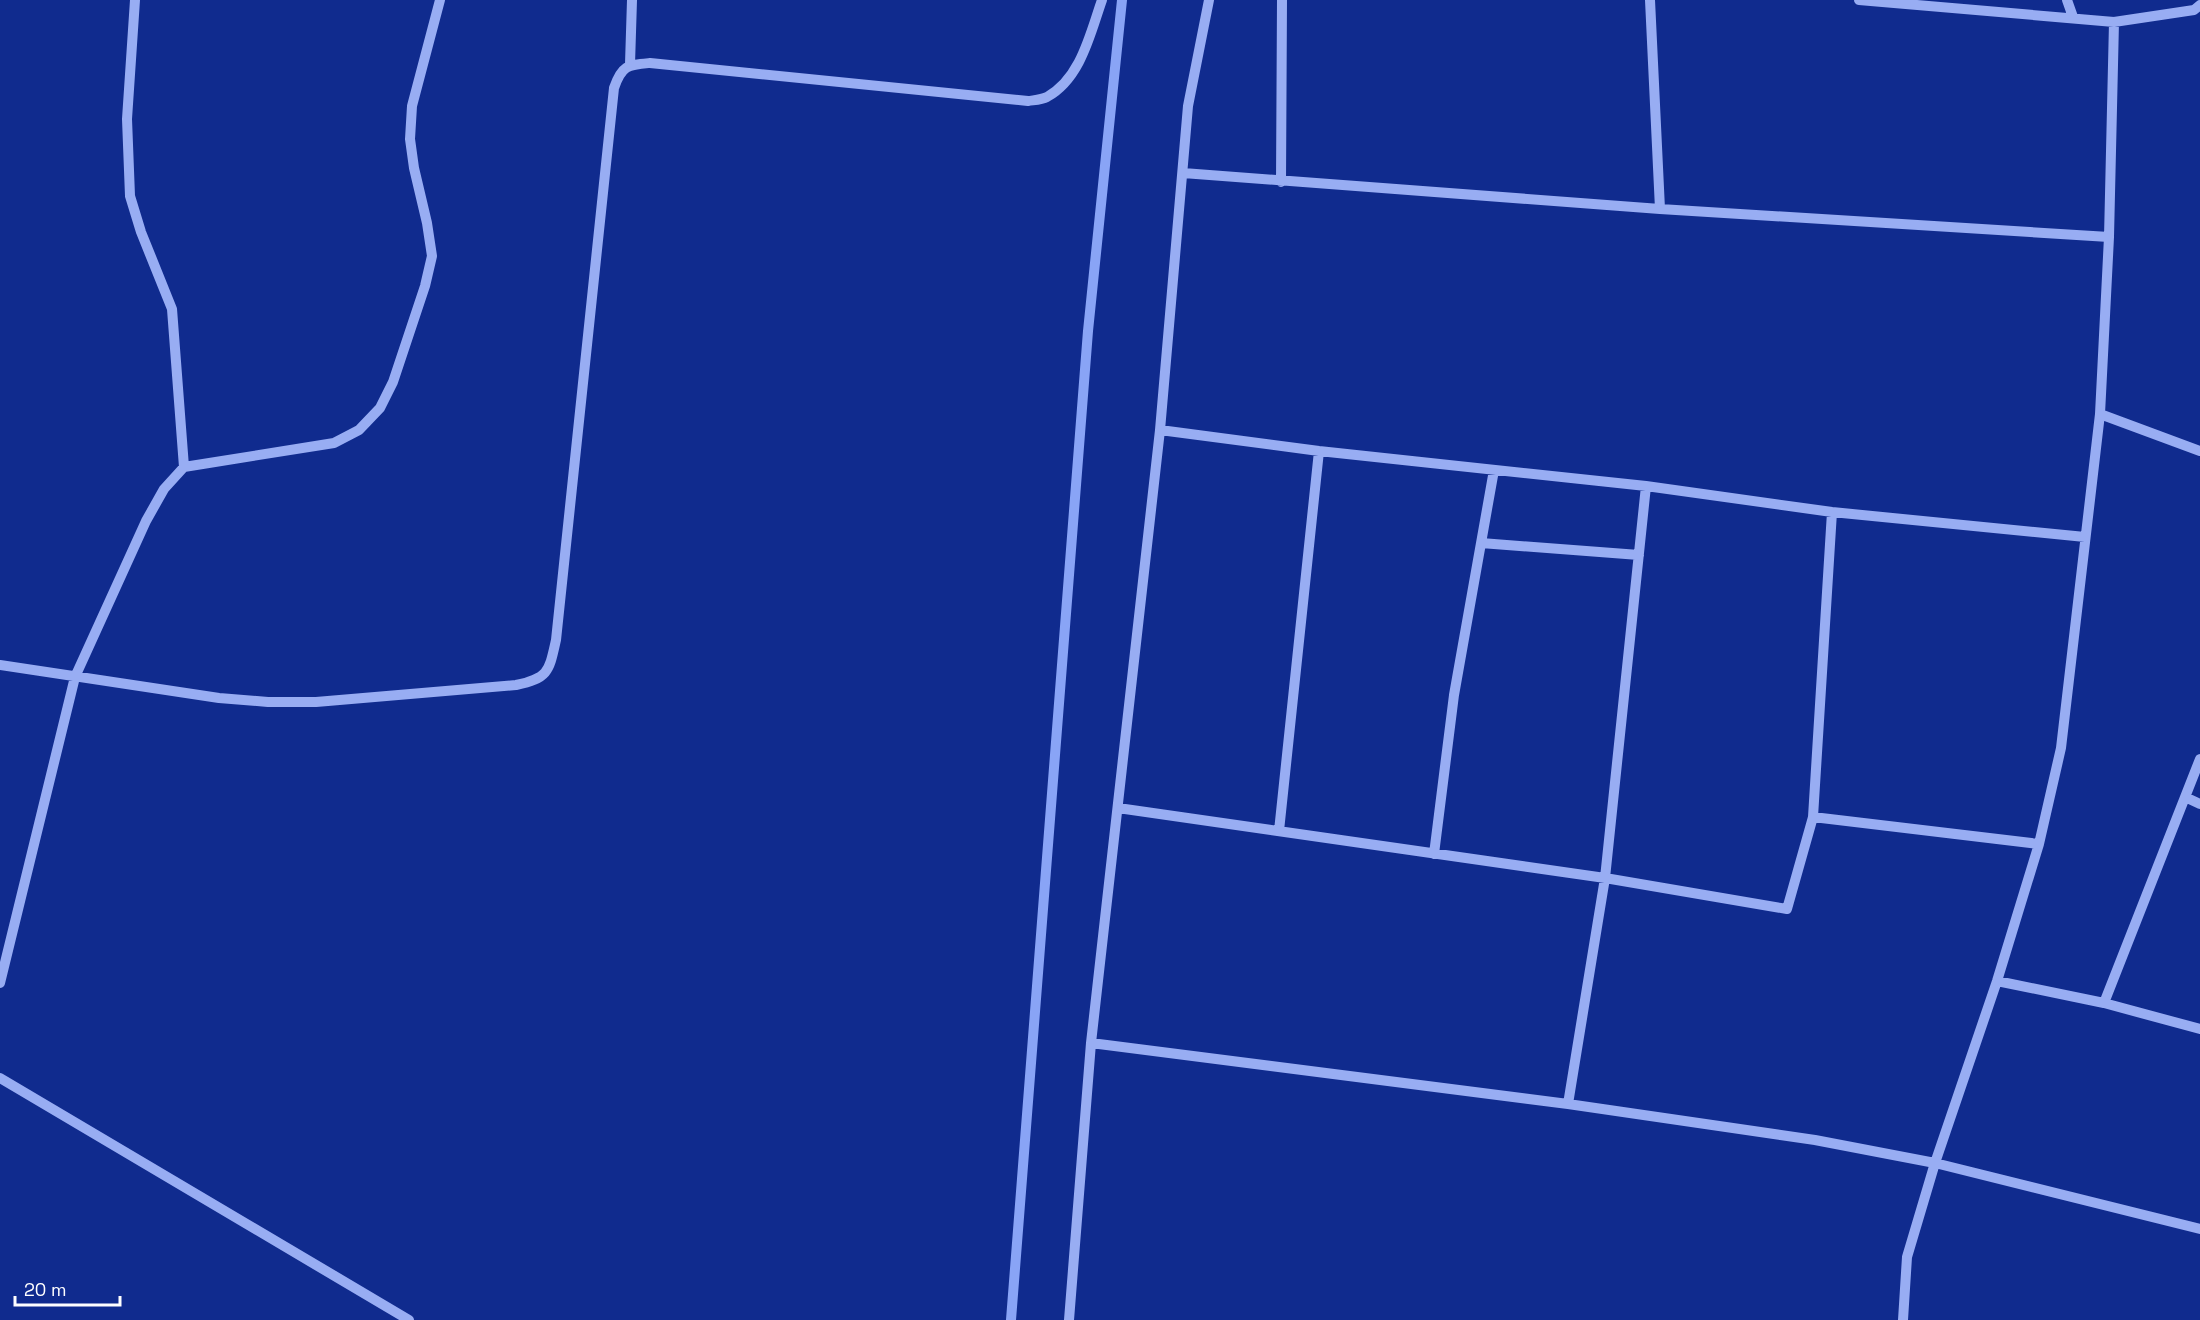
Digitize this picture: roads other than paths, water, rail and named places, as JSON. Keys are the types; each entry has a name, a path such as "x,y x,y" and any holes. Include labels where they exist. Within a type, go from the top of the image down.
{"street":[{"path":"135,0 128,119 130,196 141,232 172,309 184,467"},
{"path":"0,983 75,677 146,521 164,489 184,467 334,443 359,430 380,408 393,382 425,286 432,256 428,223 414,168 410,139 412,106 440,0"},
{"path":"630,64 632,0"},
{"path":"0,665 219,698 316,702 516,685 536,681 550,666 557,629 614,88 618,75 630,64 650,63 1028,101 1045,99 1067,82 1085,51 1102,0"},
{"path":"1069,1320 1091,1043 1160,430 1188,106 1209,0"},
{"path":"1281,182 1282,0"},
{"path":"1650,0 1660,209"},
{"path":"1859,0 2114,22 2194,10 2200,5"},
{"path":"2067,0 2073,17"},
{"path":"1903,1320 1907,1257 1935,1163 1997,981 2039,844 2061,748 2100,414 2109,237 2114,22"},
{"path":"1183,173 1660,209 2109,237"},
{"path":"2100,414 2200,451"},
{"path":"1160,430 1319,451 1646,486 1833,512 2085,537"},
{"path":"1279,831 1319,451"},
{"path":"1434,854 1454,695 1494,470"},
{"path":"1568,1104 1605,878 1646,486"},
{"path":"1118,807 1605,878 1787,909 1813,817 1833,512"},
{"path":"1481,543 1639,555"},
{"path":"2104,1003 2200,759"},
{"path":"2185,797 2200,804"},
{"path":"1813,817 2039,844"},
{"path":"1997,981 2104,1003 2200,1029"},
{"path":"1091,1043 1568,1104 1815,1140 1935,1163 2200,1229"},
{"path":"0,1078 409,1320"}],"waterway":[{"path":"1011,1320 1088,331 1122,0"}]}
